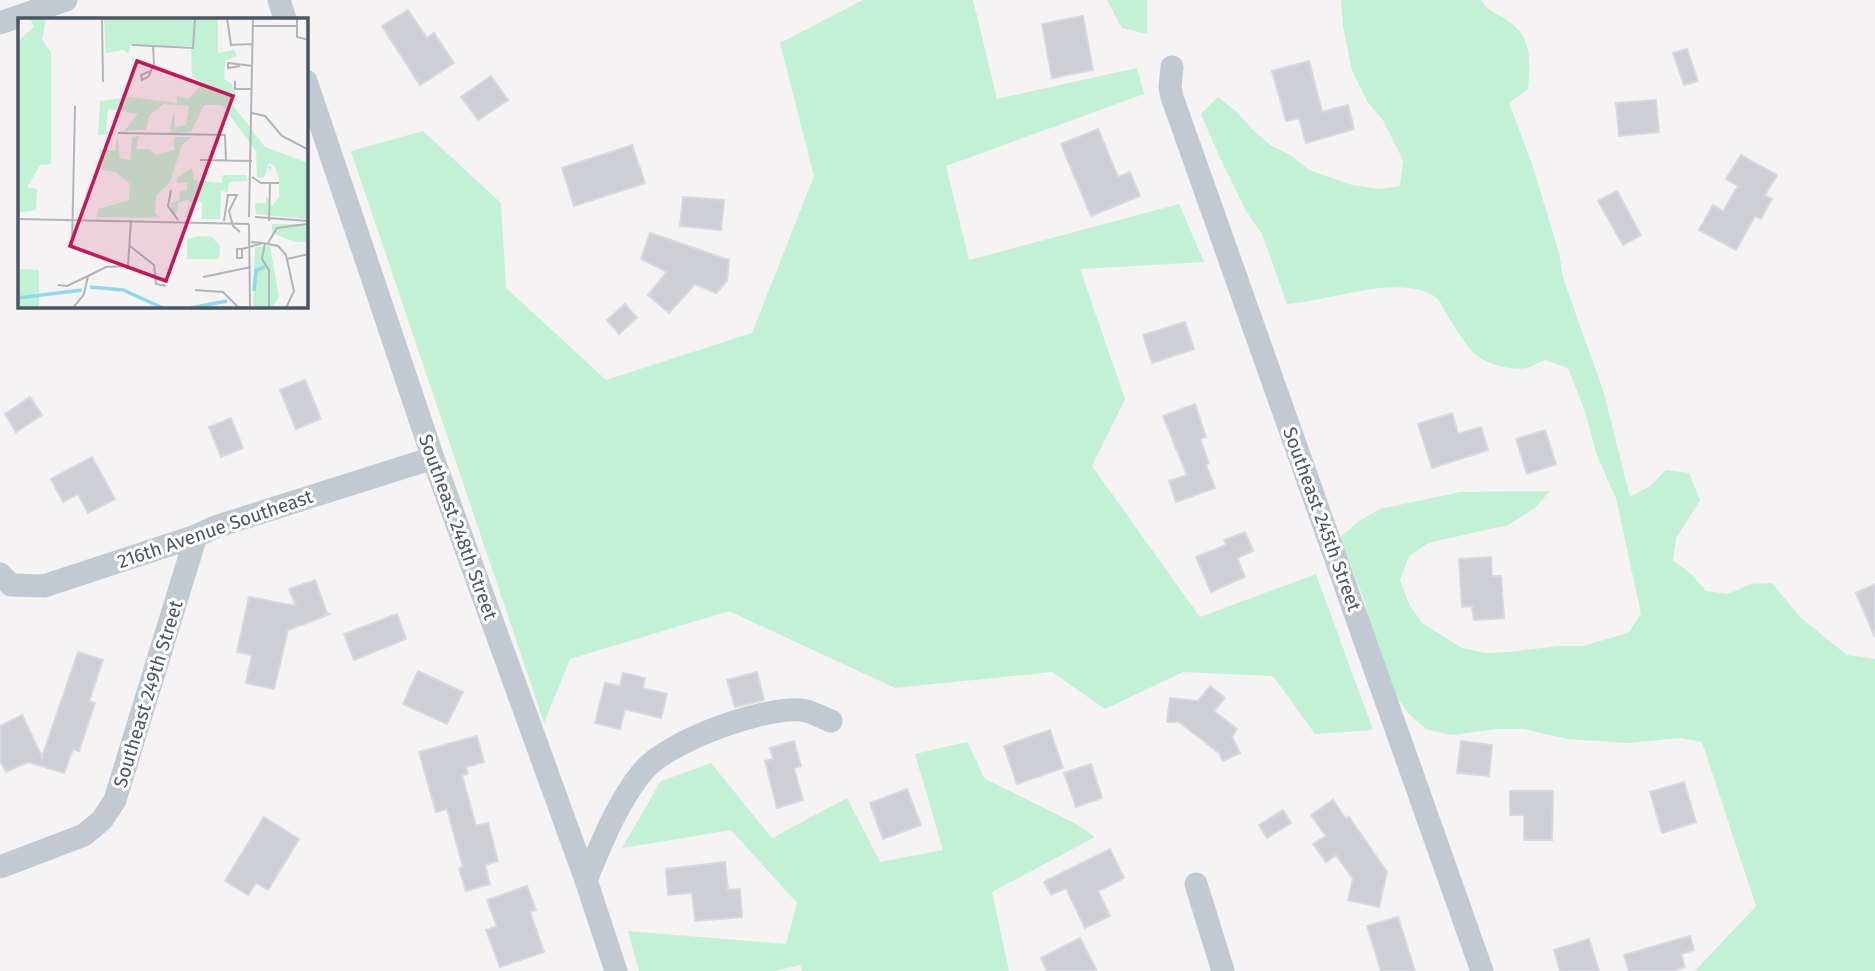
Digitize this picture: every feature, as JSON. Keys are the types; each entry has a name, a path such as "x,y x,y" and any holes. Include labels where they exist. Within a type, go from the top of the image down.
{"street":[{"path":"0,23 66,0"},
{"path":"279,0 285,18"},
{"name":"Southeast 245th Street","path":"1172,67 1172,97 1482,971"},
{"name":"Southeast 248th Street","path":"308,87 433,458 586,880 616,971"},
{"name":"216th Avenue Southeast","path":"0,574 10,585 44,586 196,536 215,527 433,458"},
{"name":"Southeast 249th Street","path":"0,867 83,835 102,820 115,800 196,536"},
{"path":"586,880 618,807 645,769 676,746 723,726 773,710 803,710 831,721"},
{"path":"1196,884 1223,971"}],"green space":[{"path":"863,0 973,0 997,99 1137,68 1144,94 946,166 969,260 1179,204 1204,262 1080,269 1125,399 1092,466 1200,617 1316,574 1373,730 1315,734 1273,676 1183,672 1105,709 1052,672 895,688 729,611 570,659 544,723 351,151 423,131 501,203 506,288 606,380 752,333 814,176 780,43"},
{"path":"1107,0 1147,0 1147,34 1122,28"},
{"path":"1341,0 1481,0 1488,9 1518,30 1527,45 1528,89 1509,103 1532,164 1559,253 1563,278 1604,393 1630,497 1650,486 1666,470 1689,473 1700,500 1676,538 1673,560 1691,574 1706,591 1729,594 1750,584 1772,583 1801,618 1847,655 1875,659 1875,971 1695,971 1756,906 1702,742 1680,738 1627,743 1567,739 1524,729 1498,729 1450,735 1426,729 1409,714 1395,695 1369,630 1366,605 1340,537 1359,521 1380,509 1460,492 1550,491 1535,508 1508,525 1428,543 1409,556 1400,580 1409,604 1422,623 1462,648 1485,653 1583,646 1628,633 1641,614 1616,498 1597,456 1585,411 1568,368 1545,360 1531,367 1515,369 1483,360 1464,342 1441,303 1433,295 1420,290 1371,289 1287,304 1262,234 1246,211 1201,114 1218,97 1270,145 1292,156 1309,170 1352,185 1378,189 1400,186 1403,160 1383,120 1368,103 1352,71"},
{"path":"967,742 985,779 1076,824 1095,837 992,892 1009,971 802,971 800,965 775,971 639,971 628,931 786,944 797,903 731,830 622,848 661,781 711,763 772,838 847,798 880,862 943,850 915,754"}],"building":[{"path":"408,10 427,38 434,33 454,63 420,85 382,26"},
{"path":"1083,16 1093,70 1052,78 1042,24"},
{"path":"1687,49 1698,81 1684,85 1673,53"},
{"path":"1309,61 1322,112 1348,105 1354,129 1306,143 1299,118 1286,121 1272,71"},
{"path":"491,76 508,100 478,120 461,97"},
{"path":"1656,100 1659,132 1619,136 1616,103"},
{"path":"1098,129 1118,177 1130,172 1140,196 1091,216 1061,144"},
{"path":"632,145 645,183 574,206 562,168"},
{"path":"1741,155 1777,175 1765,195 1772,199 1761,219 1755,216 1736,250 1699,230 1713,205 1723,211 1738,186 1726,179"},
{"path":"1617,191 1641,235 1623,245 1598,201"},
{"path":"683,197 724,200 721,230 680,226"},
{"path":"650,233 729,260 727,281 716,293 695,284 669,313 648,295 667,272 641,259"},
{"path":"625,304 637,318 619,334 607,320"},
{"path":"1185,322 1194,349 1152,363 1143,335"},
{"path":"305,380 321,419 296,429 280,390"},
{"path":"30,397 42,415 16,432 5,414"},
{"path":"1195,404 1206,437 1200,439 1209,463 1206,465 1215,488 1176,502 1169,481 1187,475 1163,416"},
{"path":"1452,413 1458,434 1481,427 1488,450 1432,468 1418,424"},
{"path":"231,418 243,448 221,457 209,427"},
{"path":"1545,430 1556,464 1527,474 1516,439"},
{"path":"92,457 115,499 88,513 78,494 63,502 51,479"},
{"path":"1245,532 1253,551 1237,558 1245,577 1211,592 1196,557 1226,545 1224,540"},
{"path":"1491,557 1492,576 1501,576 1504,618 1474,620 1472,606 1462,607 1459,559"},
{"path":"315,580 327,613 330,614 288,630 274,689 246,683 252,655 237,652 249,597 296,606 289,589"},
{"path":"1875,584 1875,637 1856,593"},
{"path":"397,614 406,639 354,660 344,634"},
{"path":"78,652 103,660 89,701 95,703 79,751 73,749 64,773 28,762 6,772 0,761 0,726 22,715 42,757"},
{"path":"418,671 463,692 447,724 403,704"},
{"path":"757,672 764,700 735,707 727,680"},
{"path":"623,673 645,678 643,688 667,694 661,718 625,709 620,729 595,723 605,683 620,686"},
{"path":"1210,686 1225,698 1214,711 1237,729 1232,737 1240,753 1223,761 1219,753 1179,722 1167,722 1170,698 1198,701"},
{"path":"1050,730 1063,768 1017,784 1004,746"},
{"path":"477,736 484,762 466,767 468,774 462,775 476,826 488,823 498,861 485,865 490,884 466,891 459,869 463,867 447,809 436,812 419,752"},
{"path":"794,741 801,766 794,768 803,800 777,808 765,761 773,759 770,748"},
{"path":"1461,741 1492,745 1489,776 1457,773"},
{"path":"1091,764 1102,798 1076,807 1064,773"},
{"path":"1684,782 1696,822 1662,833 1650,792"},
{"path":"907,789 921,825 883,839 870,803"},
{"path":"1510,791 1553,791 1552,840 1524,840 1524,815 1510,815"},
{"path":"1333,800 1346,819 1349,817 1387,872 1379,907 1348,900 1353,879 1336,855 1326,862 1313,844 1326,836 1311,815"},
{"path":"1283,810 1291,823 1267,838 1259,825"},
{"path":"264,817 299,839 268,890 256,883 248,895 225,881"},
{"path":"1110,849 1124,878 1098,891 1110,916 1085,928 1066,888 1051,895 1044,882"},
{"path":"725,862 728,890 740,889 742,917 695,921 692,893 668,895 666,869"},
{"path":"527,886 536,910 530,912 544,952 500,967 486,930 497,926 487,900"},
{"path":"1398,917 1415,971 1381,971 1367,926"},
{"path":"1690,936 1694,950 1681,954 1685,967 1672,971 1629,971 1624,955"},
{"path":"1080,938 1097,971 1047,971 1041,958"},
{"path":"1589,939 1599,971 1560,971 1554,950"}]}
